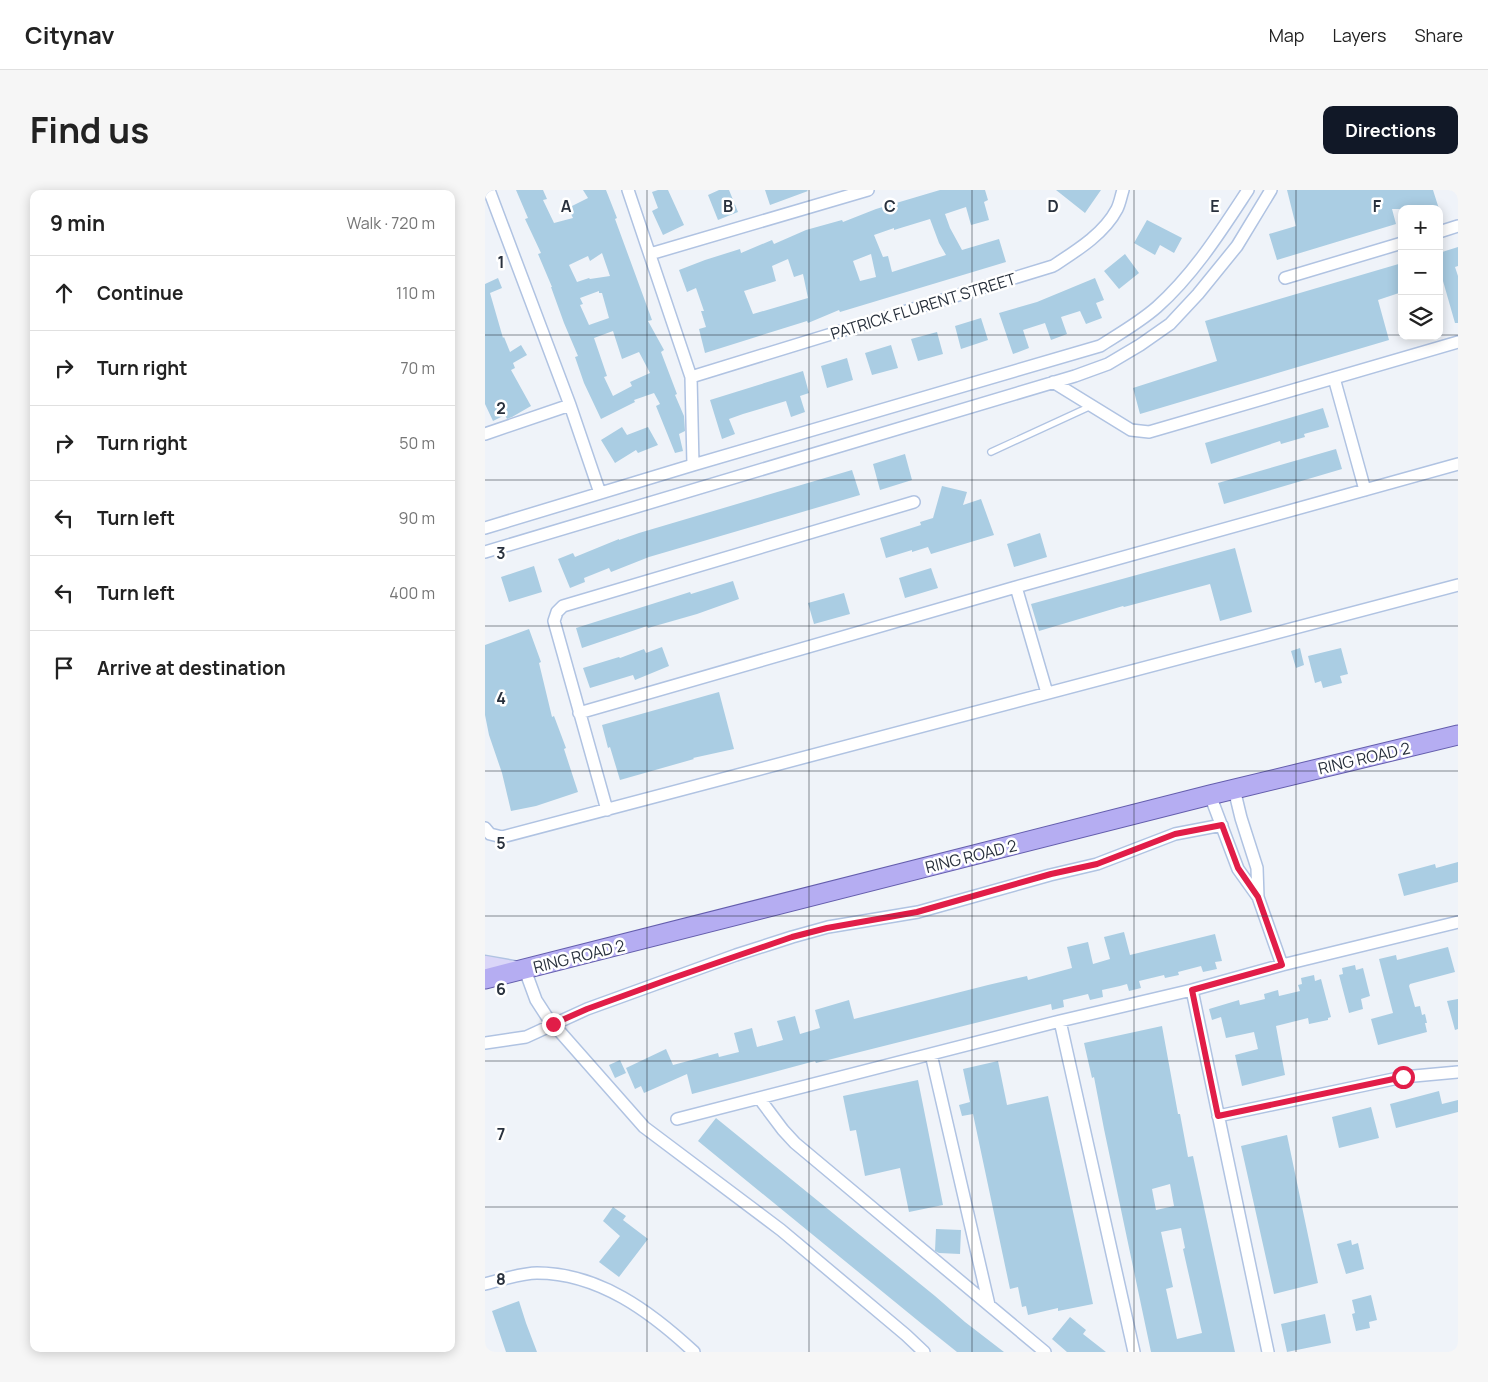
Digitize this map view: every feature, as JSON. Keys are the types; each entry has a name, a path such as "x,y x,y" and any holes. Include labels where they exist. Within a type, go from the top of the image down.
{"main road":[{"name":"RING ROAD 2","path":"485,979 1210,795 1458,735"},
{"path":"485,964 523,970"}],"street":[{"path":"489,190 570,405 600,493"},
{"path":"628,190 691,377 693,465"},
{"path":"651,254 867,190"},
{"name":"PATRICK FLURENT STREET","path":"691,377 1053,266 1077,250 1100,231 1117,209 1123,190"},
{"path":"485,528 1100,346 1156,308 1182,282 1218,235 1248,190"},
{"path":"485,552 1108,364 1170,324 1198,294 1237,246 1271,190"},
{"path":"1443,231 1458,226"},
{"path":"1285,278 1398,244"},
{"path":"1053,382 1131,430 1149,432 1458,342"},
{"path":"1100,346 1108,364"},
{"path":"1334,378 1365,490"},
{"path":"485,434 570,405"},
{"path":"844,422 849,443"},
{"path":"579,712 1016,587 1458,464"},
{"path":"607,810 553,621 557,612 563,606 915,502"},
{"path":"485,828 490,834 502,837 1458,584"},
{"path":"1016,587 1047,693"},
{"path":"1234,789 1257,868 1258,897"},
{"path":"1210,795 1238,868 1258,897 1282,965"},
{"path":"485,1043 526,1038 587,1009 792,937 827,928 917,912 1051,874 1097,864 1175,834 1222,825"},
{"path":"677,1119 1458,922"},
{"path":"523,970 536,1000 553,1024 644,1127 781,1230 906,1335 923,1352"},
{"path":"1192,990 1268,1352"},
{"path":"1060,1021 1134,1352"},
{"path":"931,1054 989,1305"},
{"path":"1218,1116 1403,1077 1458,1072"},
{"path":"759,1098 795,1143 1045,1352"},
{"path":"485,1284 536,1273 574,1276 634,1303 694,1352"}],"lane":[{"path":"991,452 1091,406"}],"building":[{"path":"516,190 543,190 547,199 543,200 554,223 573,218 568,208 588,198 583,190 606,190 652,320 648,321 664,350 661,352 684,416 685,431 679,434 683,451 675,453 656,406 660,404 654,393 634,400 635,402 601,419 584,383 575,357 578,356 538,254 541,253 525,219 528,218","holes":["602,253 610,276 589,278 577,282 569,265 588,256 590,261","599,291 599,293 602,293 609,318 589,325 580,305 583,304 580,298","613,331 622,359 639,352 650,373 630,382 632,386 613,396 604,377 607,376 594,338"]},
{"path":"668,190 684,225 663,235 652,211 658,208 652,192"},
{"path":"719,190 729,190 738,212 718,220 708,195"},
{"path":"765,190 807,190 808,191 770,205"},
{"path":"940,190 985,190 988,200 984,202 989,220 971,225 966,207 945,214 962,250 999,239 1006,262 840,312 839,310 808,323 807,321 705,353 699,329 706,327 701,311 704,311 696,288 687,292 679,270 740,249 741,253 772,240 774,244 806,230 842,220 843,222 876,209","holes":["930,219 939,243 946,255 892,272 888,256 883,257 874,235","871,254 876,277 860,281 853,261","788,259 794,277 803,274 808,298 753,314 744,291 776,281 772,266"]},
{"path":"1056,190 1101,190 1085,213"},
{"path":"1287,190 1433,190 1438,205 1398,205 1398,209 1392,209 1396,224 1277,260 1269,234 1296,226"},
{"path":"1147,220 1182,238 1174,253 1160,245 1155,255 1134,243"},
{"path":"1458,247 1458,266 1455,267 1458,276 1458,323 1455,323 1443,281 1443,252"},
{"path":"1125,254 1139,273 1119,289 1104,271"},
{"path":"1398,264 1398,293 1378,300 1389,340 1140,414 1133,388 1217,361 1205,321"},
{"path":"498,278 502,288 490,293 503,338 510,352 521,345 527,355 513,363 515,368 511,370 531,406 507,419 505,415 493,421 485,404 485,284"},
{"path":"1095,278 1104,300 1096,303 1102,318 1086,324 1080,311 1061,317 1067,334 1051,340 1045,323 1023,330 1029,348 1013,354 999,313 1037,302"},
{"path":"981,318 988,340 961,349 955,326"},
{"path":"937,332 943,354 918,361 911,339"},
{"path":"891,345 898,368 872,375 865,353"},
{"path":"847,358 853,380 827,388 821,366"},
{"path":"803,371 809,393 800,396 805,412 791,417 786,401 743,414 729,419 735,434 722,439 710,400"},
{"path":"1323,408 1329,427 1304,434 1305,437 1281,444 1280,441 1211,464 1205,443"},
{"path":"622,427 627,435 648,427 658,445 638,453 636,450 615,463 601,440"},
{"path":"1336,449 1342,469 1224,504 1218,483"},
{"path":"905,454 912,480 880,490 873,464"},
{"path":"852,470 860,495 649,557 611,572 609,568 584,578 585,582 570,588 558,559 573,553 575,557 619,539"},
{"path":"942,486 967,492 963,505 981,499 994,535 931,554 928,547 886,558 880,538 921,525 920,522 933,518"},
{"path":"1040,533 1047,557 1014,567 1007,544"},
{"path":"1235,548 1252,612 1220,621 1210,584 1123,606 1039,631 1031,604"},
{"path":"534,566 542,592 509,602 501,577"},
{"path":"931,568 938,588 905,598 899,578"},
{"path":"733,581 739,599 697,614 648,628 647,626 582,648 576,628 690,592 691,594"},
{"path":"844,593 850,614 814,624 808,603"},
{"path":"529,629 541,662 539,663 552,717 554,716 566,748 564,749 578,792 536,806 511,811 485,715 485,645"},
{"path":"662,647 669,666 635,680 633,675 590,688 583,668 644,649 646,653"},
{"path":"1300,648 1304,665 1296,668 1291,651"},
{"path":"1341,648 1348,674 1340,676 1342,683 1323,688 1321,681 1315,683 1308,656"},
{"path":"719,692 734,749 693,758 620,780 602,725"},
{"path":"1458,862 1458,882 1404,896 1398,874 1435,864 1436,868"},
{"path":"1124,932 1130,955 1215,934 1222,961 1215,962 1217,969 1203,972 1201,966 1178,972 1179,975 1165,978 1164,975 1139,981 1141,988 1129,991 1127,984 1102,990 1103,997 1090,1000 1088,994 1063,1000 1064,1007 1052,1010 1051,1004 816,1063 815,1061 692,1094 687,1074 644,1093 641,1086 635,1089 626,1068 666,1049 673,1065 718,1053 719,1057 739,1052 734,1033 752,1028 757,1047 783,1040 777,1021 795,1016 800,1034 820,1028 815,1010 849,1000 854,1019 988,985 1027,976 1028,980 1072,968 1067,947 1088,942 1093,964 1110,959 1104,937"},
{"path":"1448,947 1455,972 1410,984 1409,986 1415,1007 1420,1006 1422,1015 1425,1014 1427,1032 1378,1045 1371,1019 1393,1013 1379,959 1396,955 1397,960"},
{"path":"1355,965 1356,970 1363,968 1370,996 1361,999 1363,1009 1349,1013 1339,975 1343,974 1342,968"},
{"path":"1314,975 1315,981 1321,979 1331,1017 1328,1020 1309,1024 1308,1018 1276,1026 1285,1075 1242,1086 1235,1055 1258,1049 1254,1032 1226,1038 1221,1017 1212,1020 1209,1009 1239,1000 1240,1005 1265,999 1264,994 1278,990 1279,996 1300,991 1298,985 1302,984 1301,978"},
{"path":"1458,999 1458,1029 1455,1030 1447,1001"},
{"path":"1162,1026 1178,1114 1180,1114 1188,1157 1193,1156 1235,1352 1151,1352 1094,1077 1092,1078 1084,1043","holes":["1170,1184 1174,1206 1156,1210 1152,1189","1181,1228 1185,1248 1183,1249 1202,1333 1177,1339 1166,1289 1173,1287 1161,1232"]},
{"path":"620,1060 626,1073 615,1078 609,1065"},
{"path":"998,1061 1007,1105 1048,1096 1093,1304 1058,1311 1058,1308 1028,1315 1026,1306 1022,1307 1018,1287 1010,1289 973,1114 962,1116 959,1105 970,1102 963,1069"},
{"path":"918,1080 943,1205 909,1212 900,1168 865,1176 856,1130 850,1131 843,1096"},
{"path":"1439,1091 1442,1104 1458,1100 1458,1112 1396,1128 1390,1104"},
{"path":"1371,1107 1379,1138 1339,1148 1332,1117"},
{"path":"716,1118 1004,1352 957,1352 922,1324 698,1141"},
{"path":"1287,1135 1318,1283 1274,1294 1241,1146"},
{"path":"613,1207 626,1216 623,1220 648,1239 619,1277 599,1262 620,1236 603,1221"},
{"path":"936,1229 961,1230 960,1254 939,1253 935,1251"},
{"path":"1351,1240 1352,1245 1358,1243 1364,1269 1346,1274 1337,1244"},
{"path":"1371,1295 1377,1320 1369,1322 1370,1328 1356,1331 1352,1314 1355,1313 1352,1300"},
{"path":"519,1301 537,1352 506,1352 492,1311"},
{"path":"1325,1314 1331,1343 1287,1352 1281,1324"},
{"path":"1070,1317 1086,1330 1083,1334 1106,1352 1067,1352 1052,1339"}],"route":[{"path":"553,1024 587,1009 736,955 792,937 827,928 917,912 1051,874 1097,864 1175,834 1222,825 1238,868 1258,897 1282,965 1192,990 1218,1116 1403,1077"}]}
